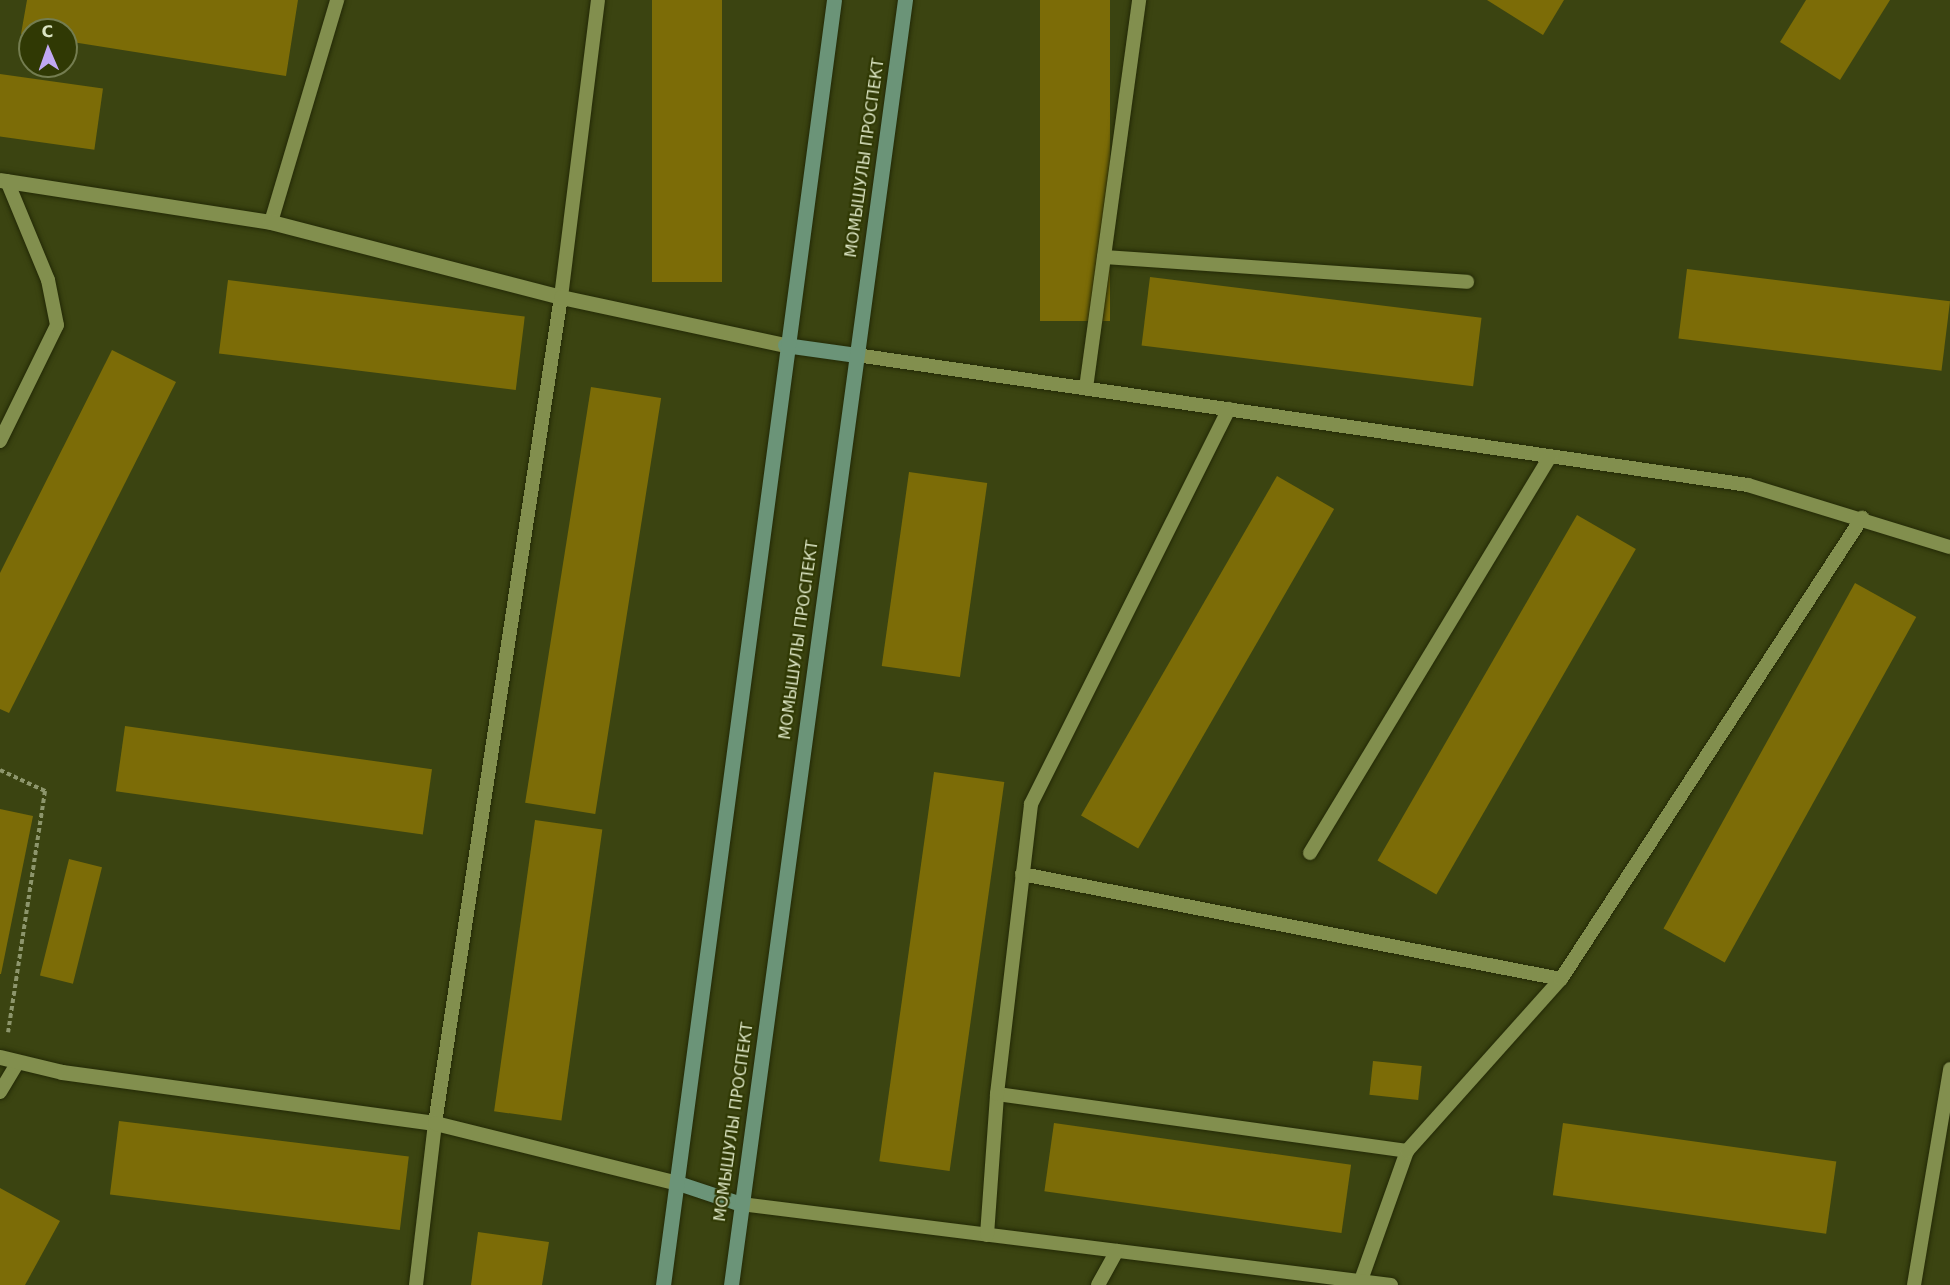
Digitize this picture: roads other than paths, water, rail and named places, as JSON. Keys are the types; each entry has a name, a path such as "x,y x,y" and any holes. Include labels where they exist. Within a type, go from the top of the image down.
{"street":[{"path":"663,1285 678,1184 785,345 834,0"},
{"name":"МОМЫШУЛЫ ПРОСПЕКТ","path":"731,1285 905,0"},
{"path":"3,180 271,222 561,297 785,345 856,355"},
{"path":"7,1059 62,1072 435,1122 678,1184 741,1204"}],"lane":[{"path":"271,222 337,0"},
{"path":"416,1285 435,1122 561,297 598,0"},
{"path":"1086,388 1138,0"},
{"path":"0,441 57,325 48,280 3,180"},
{"path":"1104,257 1467,282"},
{"path":"856,355 1748,484 1950,547"},
{"path":"987,1235 997,1094 1031,804 1229,409"},
{"path":"1310,853 1550,456"},
{"path":"1363,1283 1407,1151 1561,979 1862,518"},
{"path":"1022,874 1561,979"},
{"path":"0,1092 7,1059"},
{"path":"1914,1285 1950,1069"},
{"path":"997,1094 1407,1151"},
{"path":"741,1204 1391,1285"},
{"path":"1098,1285 1117,1251"}]}
